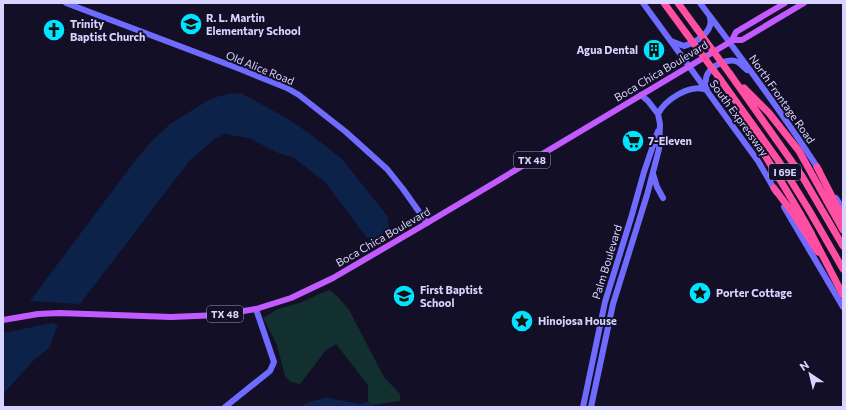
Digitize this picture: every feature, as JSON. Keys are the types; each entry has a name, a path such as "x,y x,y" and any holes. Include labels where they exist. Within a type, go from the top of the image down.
{"highway":[{"name":"South Expressway","path":"664,3 780,163 843,269"},
{"name":"I 69E","path":"678,3 730,74"},
{"name":"South Expressway","path":"730,74 802,176 843,246"},
{"path":"730,74 769,112 799,150 843,230"},
{"path":"720,79 758,145 798,209 843,295"},
{"path":"817,167 843,218"},
{"path":"774,188 795,216 843,288"}],"main road":[{"name":"Old Alice Road","path":"66,3 240,69 287,88 299,95 340,127 387,169 427,223"},
{"name":"South Expressway","path":"642,3 705,91 758,161 843,307"},
{"name":"North Frontage Road","path":"700,3 731,41 753,75 797,136 843,209"},
{"path":"770,3 774,10"},
{"name":"Boca Chica Boulevard","path":"731,41 736,32 785,3"},
{"name":"Boca Chica Boulevard","path":"3,320 38,314 59,313 198,317 256,309 278,303 317,286 427,223 731,41 742,40 804,3"},
{"path":"667,37 680,46 691,44 711,28 712,23 709,14"},
{"path":"641,95 648,101 658,114 661,108 684,92 695,88 705,91 707,75 712,69 722,63 729,61 738,62 753,75"},
{"name":"Palm Boulevard","path":"591,407 613,304 659,150 660,126 658,114"},
{"name":"Palm Boulevard","path":"583,407 605,302 632,218 644,172 660,126"},
{"path":"653,174 657,187 663,198"},
{"path":"225,407 273,367 274,362 272,355 256,309"}],"green space":[{"path":"330,290 349,310 384,377 400,394 400,401 373,405 368,402 368,385 336,344 326,350 300,384 291,382 285,376 277,345 263,318 278,309 302,302"}],"water":[{"path":"241,93 288,119 309,133 342,159 388,217 389,228 375,239 367,238 325,182 294,158 276,152 249,138 224,134 215,139 190,160 80,304 30,301 134,162 152,141 170,124 212,98 228,94"},
{"path":"52,323 58,325 49,348 34,360 3,394 3,333"},
{"path":"324,398 360,404 368,402 375,407 299,407 309,402"}],"place":[{"name":"R. L. Martin Elementary School","path":"191,24"},
{"name":"Trinity Baptist Church","path":"54,30"},
{"name":"Agua Dental","path":"654,50"},
{"name":"7-Eleven","path":"633,141"},
{"name":"Porter Cottage","path":"700,293"},
{"name":"First Baptist School","path":"404,296"},
{"name":"Hinojosa House","path":"522,321"}]}
